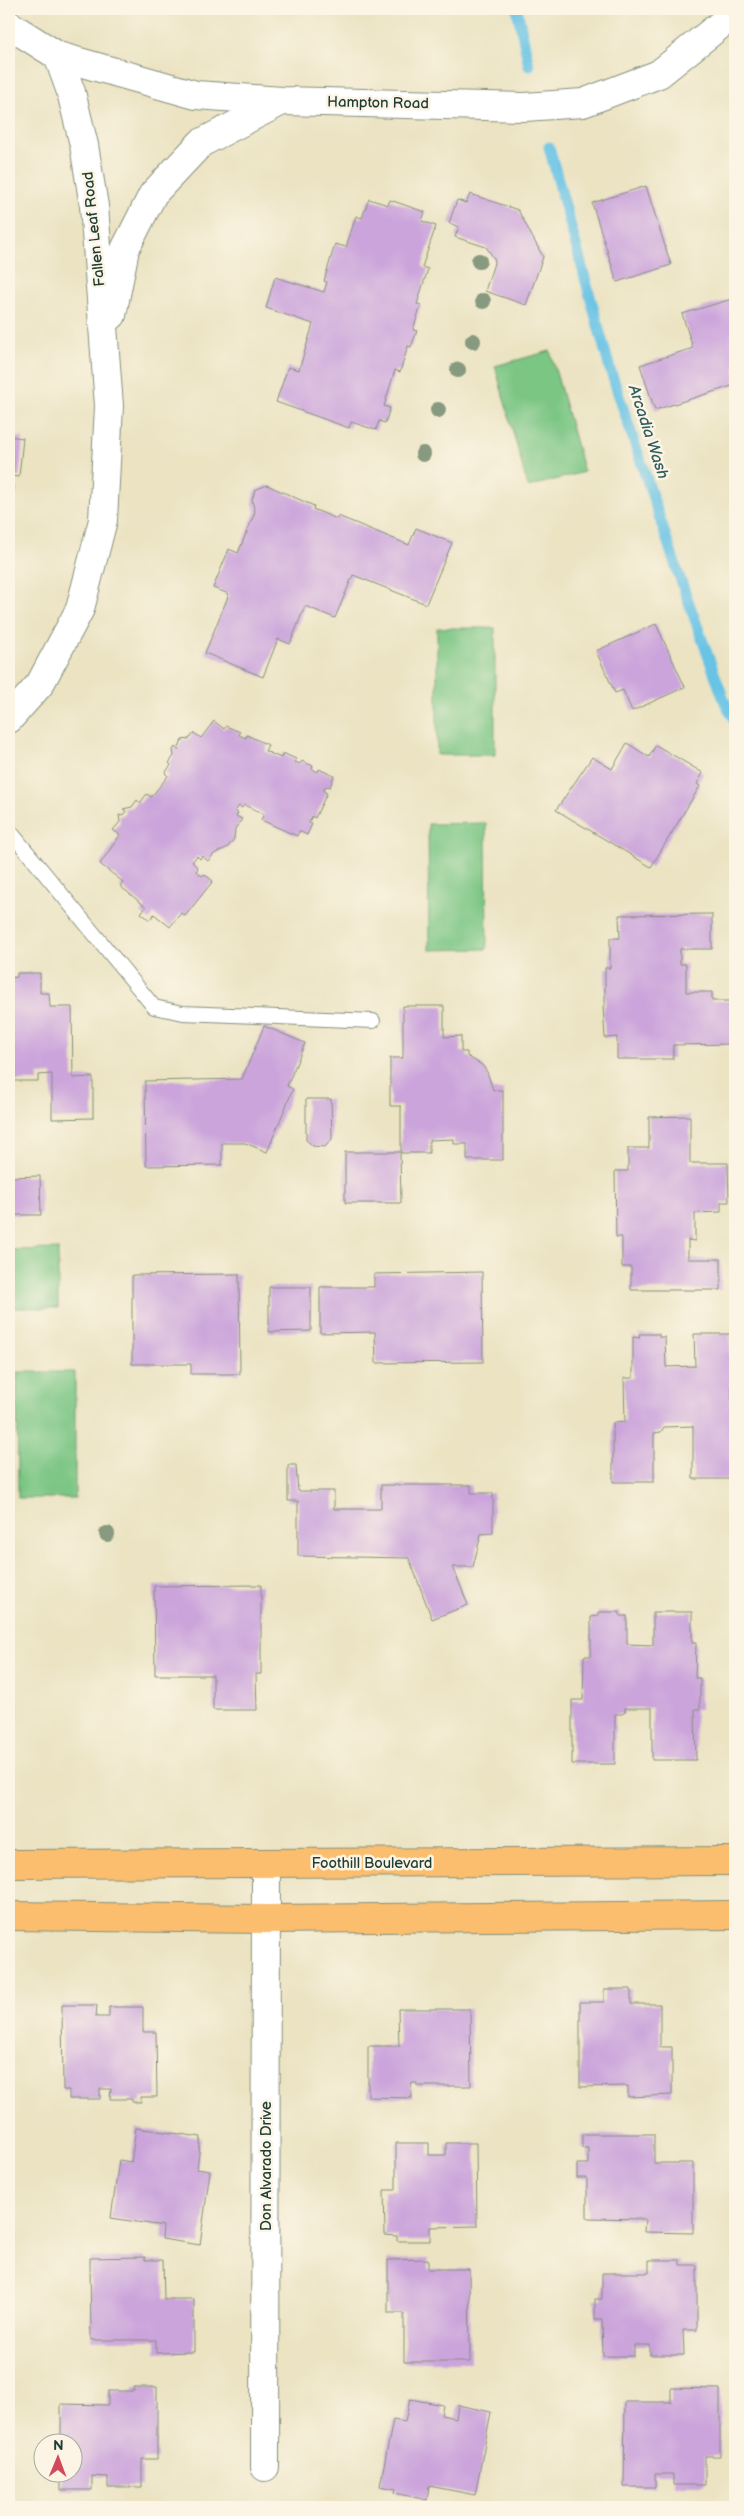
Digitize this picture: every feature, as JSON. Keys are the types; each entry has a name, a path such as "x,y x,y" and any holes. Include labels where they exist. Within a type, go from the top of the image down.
{"main road":[{"name":"Foothill Boulevard","path":"9,1864 117,1862 266,1864 735,1861"},
{"path":"9,1916 267,1919 735,1915"}],"street":[{"name":"Hampton Road","path":"9,25 58,56 196,95 282,101 524,107 583,103 659,74 735,13"},
{"name":"Fallen Leaf Road","path":"58,56 71,92 84,145 94,206 109,406"},
{"name":"Fallen Leaf Road","path":"9,719 40,684 80,609 103,520 112,317 125,249 154,194 201,143 282,101"},
{"name":"Don Alvarado Drive","path":"265,2467 266,1864"}],"lane":[{"path":"9,830 154,1007 183,1013 373,1021"}],"green space":[{"path":"550,351 584,472 528,487 495,366"},
{"path":"437,628 495,628 495,755 437,755"},
{"path":"486,823 487,949 429,950 428,824"},
{"path":"58,1249 58,1308 9,1308 9,1250"},
{"path":"17,1372 75,1372 75,1498 18,1498"}],"building":[{"path":"646,186 671,265 617,282 592,203"},
{"path":"470,194 518,210 543,257 526,305 485,291 495,260 486,247 455,237 459,227 449,223 457,200 466,203"},
{"path":"369,199 388,205 390,200 425,212 422,221 436,226 422,267 428,269 417,304 421,305 413,330 417,331 411,347 408,346 400,372 395,370 384,406 390,408 385,423 379,421 376,430 351,422 349,428 276,402 288,367 299,370 313,324 266,308 275,277 324,292 327,282 324,281 335,244 346,247 356,216 362,218"},
{"path":"735,298 735,385 655,410 640,365 693,348 682,314"},
{"path":"9,436 23,438 19,477 9,476"},
{"path":"267,485 314,506 313,509 337,519 338,516 409,545 416,528 452,543 426,604 353,575 335,618 305,606 290,644 278,639 263,677 205,653 229,594 213,588 229,549 238,553 255,512 252,500 255,490"},
{"path":"9,487 14,487 10,529 9,529"},
{"path":"656,624 685,687 632,711 623,690 615,693 596,651"},
{"path":"214,721 224,729 226,726 240,732 239,735 246,738 247,735 268,745 265,751 281,758 283,753 296,759 295,762 300,764 302,761 313,766 312,769 318,772 319,769 334,776 330,787 326,786 323,791 327,793 315,818 312,816 309,823 312,824 307,835 299,831 297,836 261,820 264,814 244,805 242,808 239,806 235,811 238,813 236,816 242,819 235,829 234,839 228,847 214,854 208,861 202,856 200,859 197,856 192,862 198,868 196,871 213,881 185,916 181,913 170,927 154,914 150,920 141,913 146,907 120,886 123,882 100,864 120,835 113,830 120,822 119,815 122,816 126,811 123,809 132,807 137,800 140,803 147,794 151,797 168,776 165,773 171,765 169,763 174,756 173,750 175,747 178,750 182,740 189,739 194,733 201,738"},
{"path":"627,743 649,757 656,745 703,773 697,784 700,786 651,867 556,810 592,757 612,769"},
{"path":"712,914 712,949 680,949 680,964 686,964 686,992 712,992 712,1001 735,1001 735,1044 673,1045 673,1059 617,1059 617,1037 605,1038 603,1006 605,1006 605,968 610,968 610,938 620,938 619,915"},
{"path":"17,973 40,973 40,993 49,993 50,1007 72,1007 73,1078 93,1077 93,1118 52,1119 52,1074 38,1075 38,1081 9,1081 9,978 17,977"},
{"path":"403,1006 444,1006 444,1037 461,1036 461,1052 467,1052 467,1056 482,1065 487,1072 493,1090 503,1090 503,1160 467,1160 467,1144 454,1144 454,1139 429,1140 429,1153 401,1153 401,1106 390,1106 390,1058 403,1058"},
{"path":"264,1026 305,1043 287,1086 293,1089 267,1152 245,1143 222,1143 222,1165 146,1166 145,1081 242,1079"},
{"path":"306,1099 331,1099 332,1139 325,1147 313,1146 306,1140"},
{"path":"690,1116 690,1163 728,1163 729,1202 721,1202 721,1212 695,1213 695,1241 688,1240 688,1259 721,1259 721,1290 631,1290 631,1267 622,1267 622,1237 616,1237 615,1171 628,1171 628,1148 649,1148 649,1117"},
{"path":"345,1152 400,1152 401,1203 345,1203"},
{"path":"40,1176 41,1215 9,1215 9,1177"},
{"path":"482,1272 483,1362 376,1363 375,1332 320,1333 320,1287 374,1287 374,1274"},
{"path":"239,1274 240,1374 191,1374 191,1364 132,1364 132,1275"},
{"path":"269,1287 311,1287 311,1331 269,1332"},
{"path":"639,1334 659,1334 659,1337 665,1337 666,1367 695,1366 694,1334 730,1334 732,1400 735,1400 735,1426 732,1427 735,1479 693,1479 693,1426 664,1427 661,1432 654,1433 654,1482 613,1482 613,1423 625,1422 624,1378 633,1378 633,1337 640,1338"},
{"path":"288,1465 296,1465 298,1491 334,1491 334,1509 381,1509 381,1485 471,1485 471,1493 493,1493 493,1533 481,1534 473,1567 453,1567 468,1605 432,1619 409,1558 298,1556 298,1501 288,1501"},
{"path":"261,1585 261,1674 256,1674 257,1710 213,1710 213,1675 155,1675 154,1586"},
{"path":"598,1612 620,1612 620,1616 627,1616 627,1644 653,1645 653,1612 692,1612 692,1643 696,1643 695,1678 700,1678 700,1709 695,1709 696,1760 652,1760 652,1708 625,1708 625,1712 622,1714 615,1714 615,1764 572,1764 572,1700 583,1700 584,1656 591,1656 591,1617 598,1616"},
{"path":"604,1989 631,1989 631,2004 660,2004 660,2047 672,2047 672,2095 628,2097 628,2086 580,2087 580,2002 604,2002"},
{"path":"62,2005 97,2005 96,2017 109,2017 109,2007 143,2007 143,2032 156,2032 157,2097 141,2097 141,2102 132,2102 132,2099 110,2099 111,2089 100,2089 100,2099 69,2099 69,2090 63,2090"},
{"path":"398,2009 470,2009 471,2086 417,2086 417,2083 411,2083 412,2098 368,2097 368,2046 399,2046"},
{"path":"136,2128 201,2137 197,2169 210,2171 200,2245 162,2239 163,2226 111,2218 119,2160 131,2162"},
{"path":"582,2134 654,2134 654,2163 693,2163 693,2233 644,2232 645,2219 587,2218 587,2178 577,2178 577,2164 588,2164 588,2148 582,2148"},
{"path":"396,2143 429,2143 429,2155 446,2155 446,2143 476,2143 477,2226 430,2227 430,2241 397,2241 397,2236 385,2235 384,2190 396,2190"},
{"path":"145,2257 145,2260 163,2260 164,2299 194,2299 194,2352 156,2353 156,2340 91,2340 90,2258"},
{"path":"428,2259 428,2269 469,2269 470,2362 404,2362 404,2313 388,2313 388,2260"},
{"path":"649,2260 680,2260 680,2265 697,2265 697,2330 683,2330 684,2355 650,2355 650,2345 634,2345 634,2356 603,2356 602,2319 595,2319 595,2299 602,2299 602,2273 649,2273"},
{"path":"134,2387 157,2387 157,2459 142,2459 142,2487 108,2487 108,2477 92,2476 92,2490 61,2490 61,2484 82,2484 82,2434 61,2434 61,2404 108,2405 108,2391 134,2391"},
{"path":"671,2388 720,2389 720,2456 705,2456 705,2485 673,2485 673,2474 655,2474 655,2487 624,2487 625,2402 671,2402"},
{"path":"410,2399 443,2405 441,2415 456,2418 458,2405 491,2412 475,2495 429,2486 427,2500 395,2493 396,2489 380,2486 393,2420 405,2422"}],"waterway":[{"name":"Arcadia Wash","path":"517,9 529,66"},
{"name":"Arcadia Wash","path":"549,147 610,369 676,567 724,700 735,721"}]}
